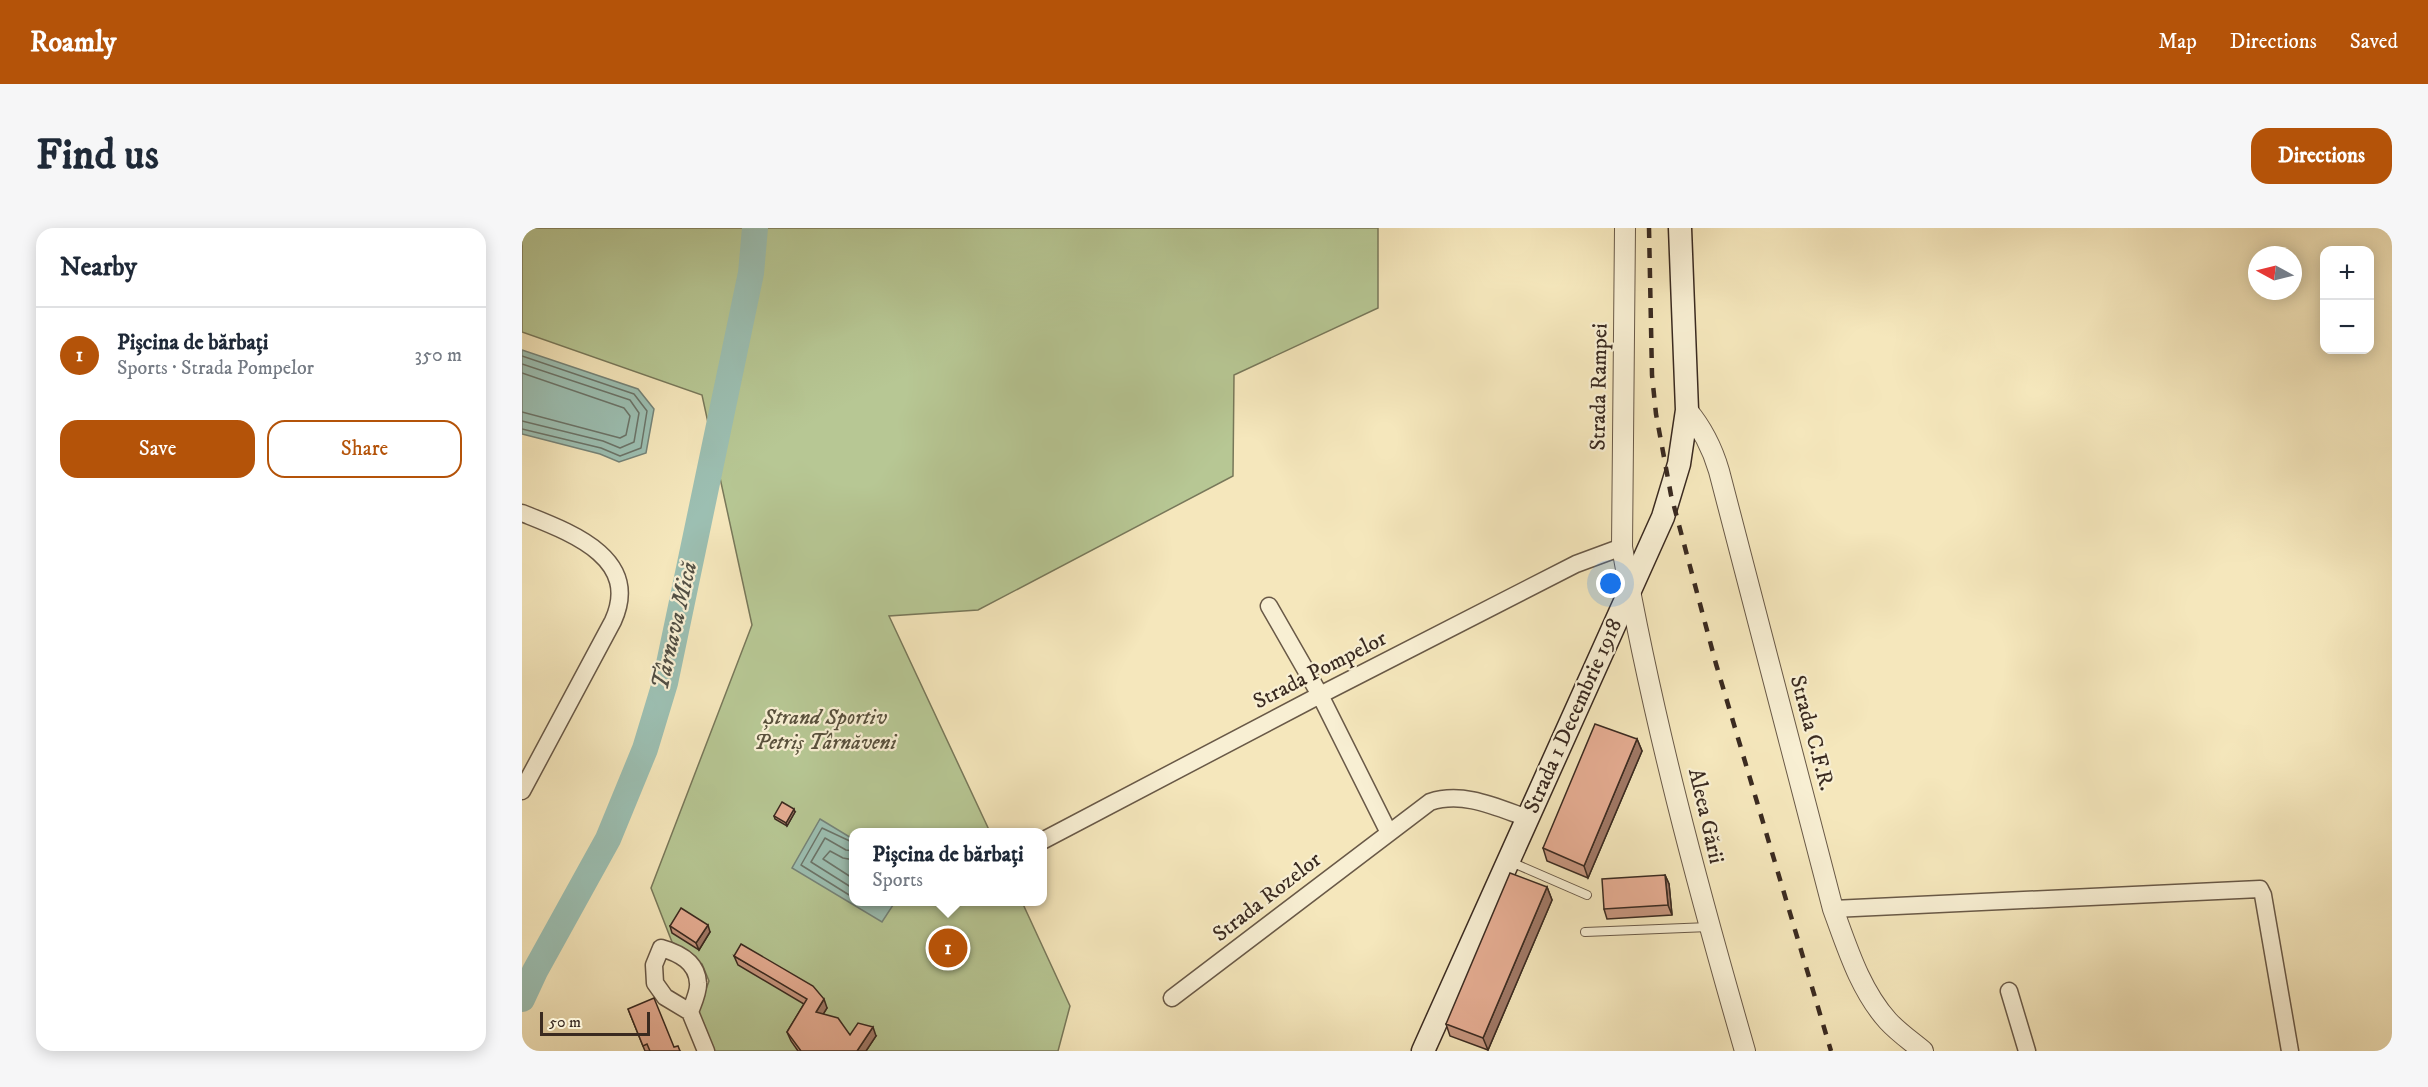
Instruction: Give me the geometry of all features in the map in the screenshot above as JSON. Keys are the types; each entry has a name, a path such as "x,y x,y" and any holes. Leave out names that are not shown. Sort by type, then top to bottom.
{"main road":[{"name":"Strada 1 Decembrie 1918","path":"1423,1051 1671,495 1681,456 1687,410 1680,228"}],"street":[{"name":"Strada Rampei","path":"1625,228 1623,547 1630,590"},
{"name":"Strada C.F.R.","path":"1687,410 1702,428 1712,448 1719,471 1833,909 1860,978 1872,1000 1888,1021 1923,1051"},
{"path":"522,513 580,540 600,553 618,577 621,592 619,607 613,621 522,791"},
{"name":"Strada Pompelor","path":"1047,838 1576,564 1623,547"},
{"name":"Aleea Gării","path":"1630,590 1682,823 1745,1051"},
{"path":"1269,606 1320,695 1389,831"},
{"name":"Strada Rozelor","path":"1172,998 1419,808 1442,798 1470,799 1527,818"},
{"path":"1833,909 2260,889 2263,895 2290,1051"},
{"path":"2009,991 2027,1051"},
{"path":"690,1012 705,1051"}],"lane":[{"path":"1508,861 1587,895"},
{"path":"1585,932 1709,927"}],"green space":[{"name":"Ștrand Sportiv Petriș Târnăveni","path":"522,228 1378,228 1378,308 1234,375 1233,476 978,610 889,616 988,828 849,828 849,906 1024,906 1070,1006 1058,1051 706,1051 694,1022 709,981 702,964 672,942 651,888 752,625 702,395 522,332"}],"water":[{"path":"522,350 638,389 654,409 646,453 619,462 600,454 522,434"},
{"path":"820,819 849,837 849,902 792,868"},
{"path":"855,906 892,906 882,922"},
{"path":"948,935 958,939 962,949 958,959 948,963 938,959 934,949 938,939"}],"building":[{"path":"1595,724 1637,739 1584,866 1543,848"},
{"path":"782,802 794,809 786,823 774,816"},
{"path":"1510,873 1547,887 1483,1038 1446,1024"},
{"path":"1665,875 1668,905 1604,909 1602,879"},
{"path":"681,908 708,925 696,943 670,926"},
{"path":"741,944 813,986 824,999 816,1012 838,1018 850,1035 858,1023 873,1027 857,1051 801,1051 787,1032 807,999 734,956"},
{"path":"654,998 674,1047 678,1046 680,1051 650,1051 647,1044 643,1046 628,1009"}],"waterway":[{"name":"Târnava Mică","path":"522,999 535,971 608,839 645,749 665,683 751,273 755,228"}],"railway":[{"path":"1649,228 1652,375 1656,414 1671,495 1716,664 1831,1051"}],"place":[{"name":"Pișcina de bărbați","path":"948,948"}]}
